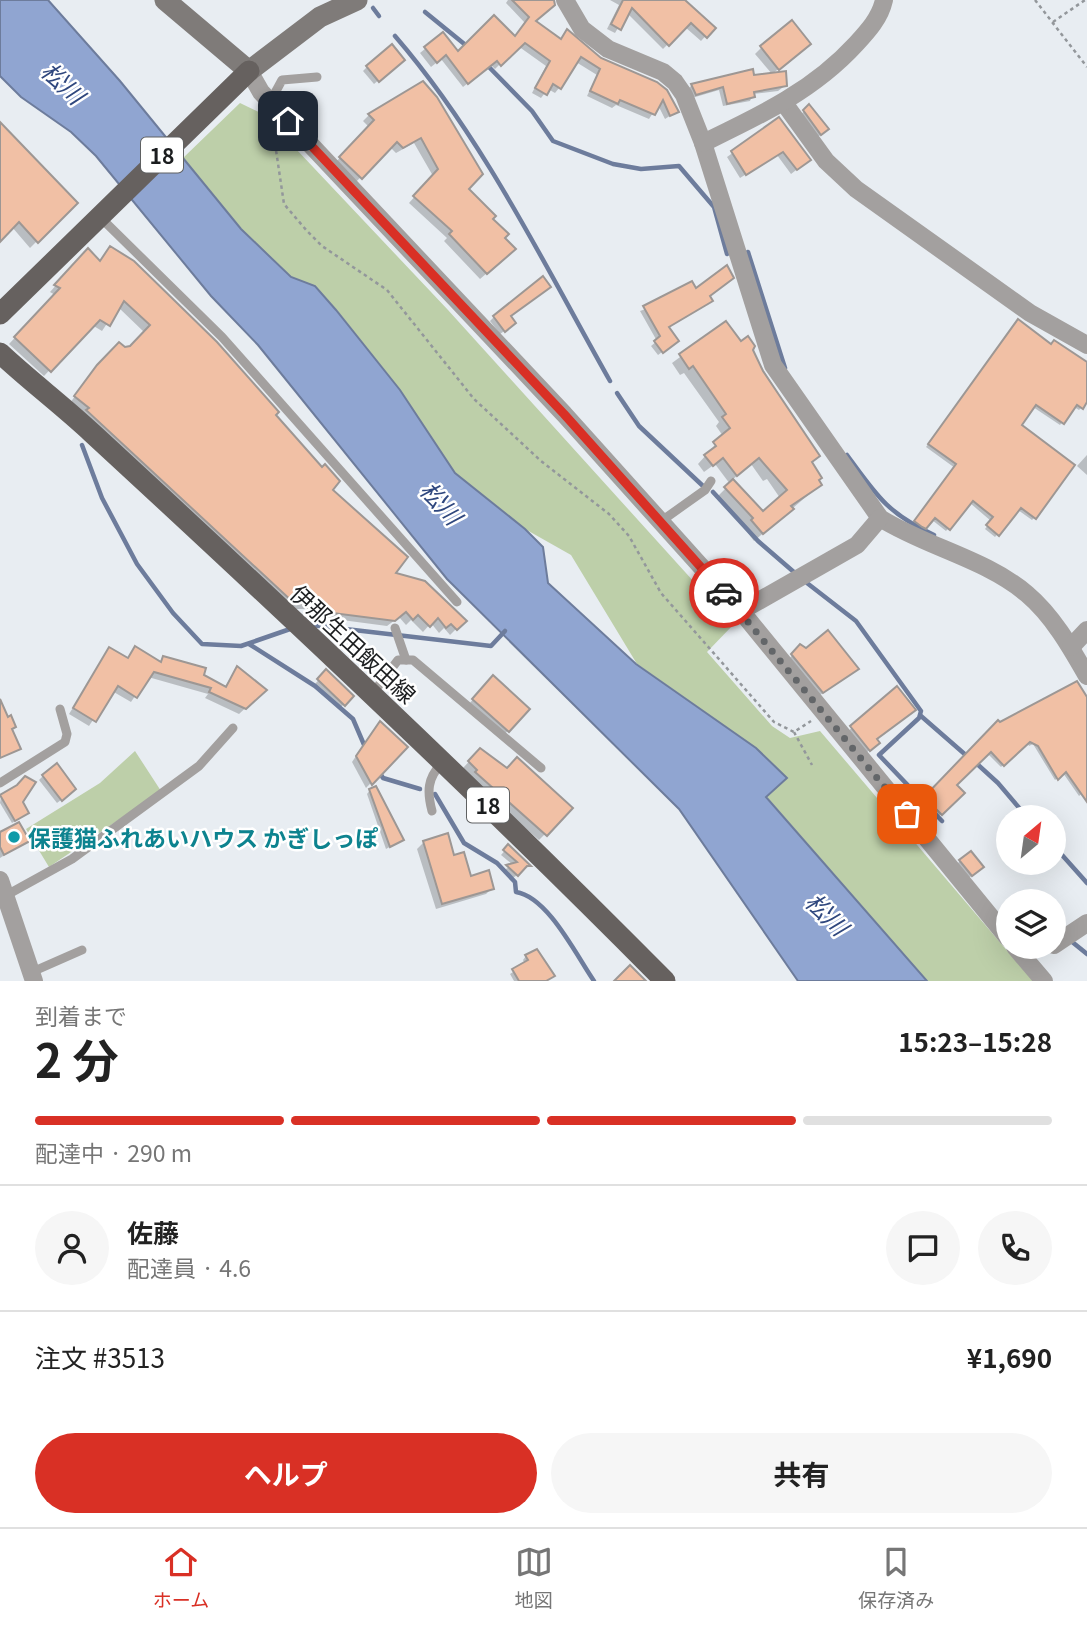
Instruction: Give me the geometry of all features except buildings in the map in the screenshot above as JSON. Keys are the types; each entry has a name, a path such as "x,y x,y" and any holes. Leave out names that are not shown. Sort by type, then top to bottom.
{"main road":[{"name":"18","path":"0,314 249,71"},
{"name":"伊那生田飯田線","path":"0,353 89,430 443,762 544,858 665,981"}],"street":[{"path":"165,0 249,71 270,102 564,414 741,611 996,923"},
{"path":"249,71 320,17 357,0"},
{"path":"565,0 582,29 608,49 663,72 675,82 703,143 773,365 880,518 906,534 1012,583 1044,612 1071,647 1087,676"},
{"path":"703,143 784,103 832,71 881,14 884,0"},
{"path":"784,103 826,162 856,189 1030,313 1087,345"},
{"path":"741,611 857,545 880,518"},
{"path":"1071,647 1087,630"},
{"path":"2,891 33,977"},
{"path":"1066,937 1087,923"},
{"path":"1031,959 1028,961 1044,981"}],"lane":[{"path":"270,102 282,80 317,77"},
{"path":"103,213 222,337 457,602"},
{"path":"660,522 705,491 711,481"},
{"path":"396,628 406,660"},
{"path":"372,695 398,660 413,660 541,768"},
{"path":"0,783 63,745 67,734 60,709"},
{"path":"2,891 72,859 199,766 233,728"},
{"path":"432,811 428,797 430,779 443,762"},
{"path":"33,977 82,950"}],"path":[{"path":"1035,0 1087,67"},
{"path":"1053,22 1086,0"},
{"path":"270,102 280,189 284,204 291,213 322,246 387,290 474,399 541,461 609,514 629,536 661,593 774,722 794,732 811,765"},
{"path":"794,732 823,711"}],"green space":[{"path":"240,103 263,114 448,310 733,625 707,652 772,726 790,738 820,731 996,938 996,959 1014,959 1033,981 927,981 766,796 787,778 756,748 637,664 571,555 525,529 455,473 400,390 336,309 315,286 291,277 241,229 183,158"},
{"path":"135,751 161,791 49,867 26,829 100,783"}],"water":[{"name":"松川","path":"0,0 48,0 120,81 241,229 291,277 315,286 336,310 400,390 455,473 525,529 543,547 548,583 636,664 756,748 787,778 766,797 927,981 798,981 679,809 447,579 258,345 211,296 96,156 71,132 21,97 0,76"}],"waterway":[{"path":"373,8 379,16"},
{"path":"425,12 468,47"},
{"path":"395,36 427,75 484,159 610,381"},
{"path":"487,65 532,111 553,141 613,164 641,169 679,166 714,207 727,254"},
{"path":"748,252 785,368"},
{"path":"617,393 639,426 703,486"},
{"path":"82,445 102,498 137,564 173,613 202,644 241,646 293,628"},
{"path":"847,455 884,502 905,519 934,535"},
{"path":"713,492 758,541 795,573"},
{"path":"807,583 856,621 921,711 919,718 879,755 942,821"},
{"path":"311,625 491,646 505,631"},
{"path":"249,644 315,686 353,719 365,747"},
{"path":"921,716 968,757"},
{"path":"975,762 1017,805"},
{"path":"378,770 383,778 420,789"},
{"path":"435,794 464,843 497,863 515,882 516,892 539,904 560,929 594,981"},
{"path":"1066,859 1087,883"},
{"path":"1071,941 1087,954"}],"way so far":[{"path":"724,593 907,814"}],"place":[{"name":"保護猫ふれあいハウス かぎしっぽ","path":"14,837"}],"route":[{"path":"288,121 564,414 724,593"}]}
